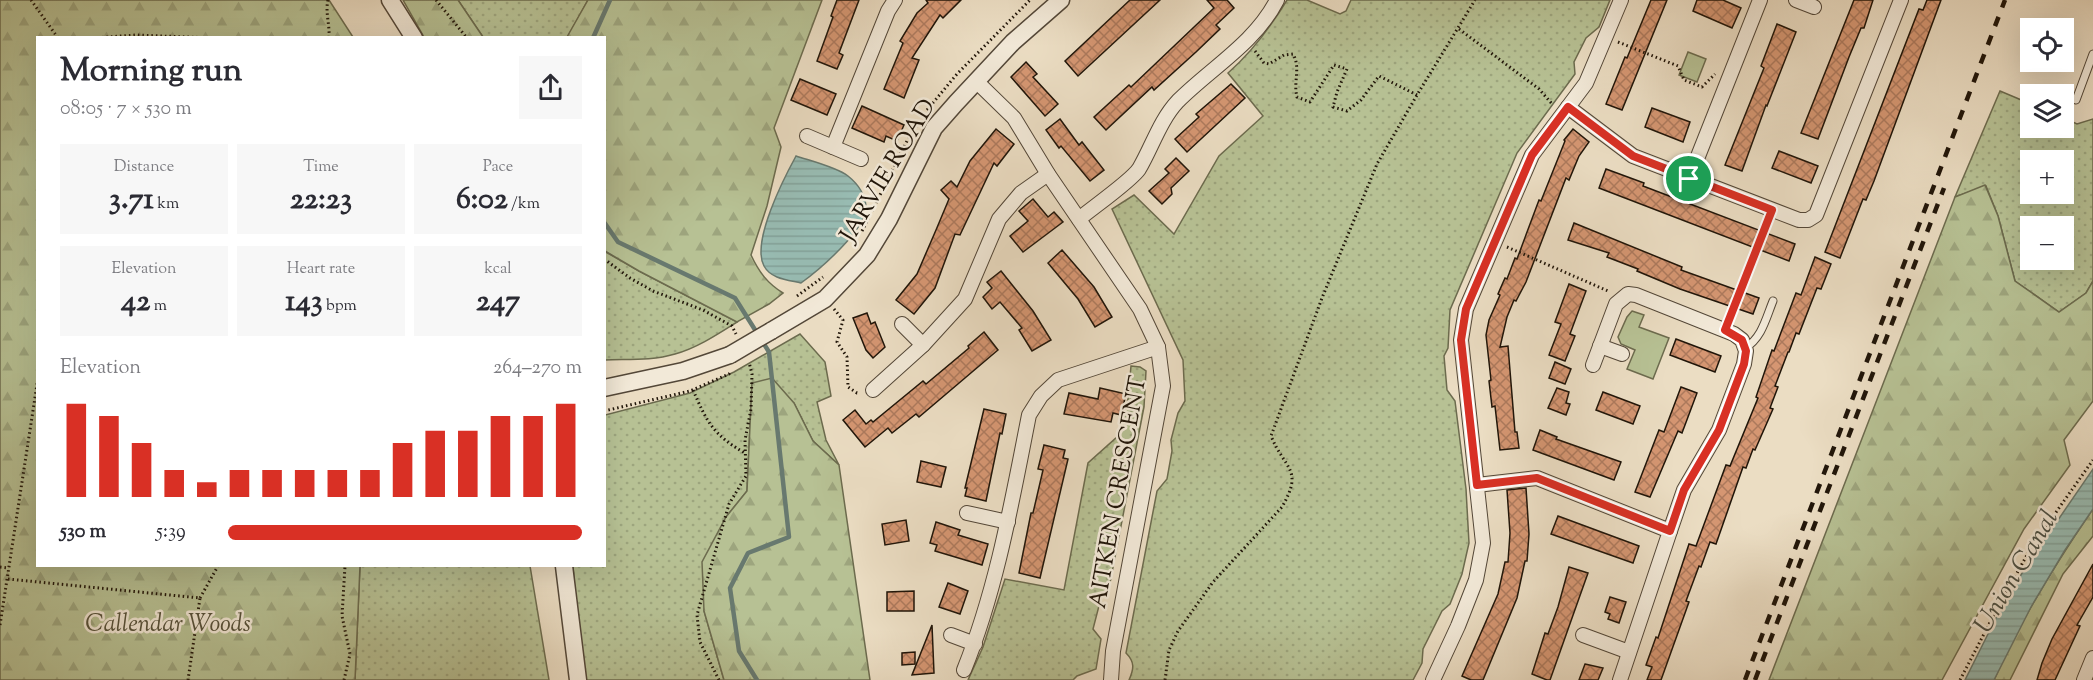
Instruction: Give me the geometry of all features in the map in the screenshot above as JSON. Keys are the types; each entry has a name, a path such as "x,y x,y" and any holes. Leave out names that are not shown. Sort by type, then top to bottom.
{"street":[{"path":"390,0 413,36"},
{"path":"833,147 888,11 895,0"},
{"name":"JARVIE ROAD","path":"606,388 737,358 771,331 825,299 867,255 889,219 934,128 1013,42 1061,0"},
{"path":"1079,219 1137,171 1162,123 1176,103 1245,42 1262,23 1277,0"},
{"path":"1433,680 1476,580 1483,543 1461,340 1466,309 1532,155 1586,83 1622,0"},
{"path":"1689,179 1760,0"},
{"path":"1796,0 1814,7"},
{"path":"1565,111 1633,156 1799,220 1808,220 1816,215 1901,0"},
{"name":"AITKEN CRESCENT","path":"976,81 1014,118 1048,174 1140,309 1158,347 1163,386 1113,651 1111,680"},
{"path":"807,136 861,159"},
{"path":"873,390 923,345 965,299 999,219 1022,193 1048,174"},
{"path":"1593,365 1616,304 1628,294 1636,295 1725,330 1742,340 1746,351 1744,364 1719,430 1684,490 1620,680"},
{"path":"902,324 923,345"},
{"path":"1600,346 1623,354"},
{"path":"963,673 975,644 995,580 1029,415 1041,396 1058,380 1158,347"},
{"path":"1477,485 1537,478 1670,531"},
{"path":"967,513 1008,522"},
{"path":"564,567 578,680"},
{"path":"951,635 975,644"},
{"path":"1583,635 1629,652"},
{"path":"2084,680 2093,658"}],"lane":[{"path":"2076,100 2093,54"},
{"path":"1745,348 1759,336 1773,301"}],"path":[{"path":"31,0 57,36"},
{"path":"328,0 326,6 330,26 329,36"},
{"path":"436,0 464,36"},
{"path":"1165,680 1169,650 1178,631 1213,582 1282,507 1289,495 1293,486 1293,474 1275,446 1271,436 1273,429 1377,164 1475,0"},
{"path":"1459,29 1565,111"},
{"path":"122,36 162,36"},
{"path":"1606,36 1678,66 1684,80 1702,87 1715,74 1728,79"},
{"path":"1245,42 1254,48 1264,63 1269,64 1284,55 1293,54 1298,68 1295,88 1297,97 1310,102 1334,65 1347,69 1333,107 1347,111 1361,100 1378,76 1417,95"},
{"path":"1725,330 1772,210"},
{"path":"1495,242 1612,293 1620,299"},
{"path":"606,260 653,291 704,310 732,326 736,335"},
{"path":"825,299 843,320 837,342 847,357 848,387 857,393 873,390"},
{"path":"606,411 693,390 729,374 737,358 752,374 751,409 745,440 746,476 729,504 697,615 700,642 719,680"},
{"path":"693,390 715,433 745,453"},
{"path":"0,625 36,391"},
{"path":"1960,680 2032,546 2093,460"},
{"path":"0,567 9,568"},
{"path":"188,680 200,597 217,567"},
{"path":"344,680 350,654 342,616 345,567"},
{"path":"8,579 200,597"}],"green space":[{"name":"Callendar Woods","path":"0,0 329,0 352,36 36,36 36,567 360,567 355,680 0,680"},
{"path":"403,0 458,0 482,36 423,36"},
{"path":"458,0 588,0 568,36 482,36"},
{"path":"588,0 822,0 774,128 781,147 767,206 751,255 764,277 783,293 769,304 737,322 606,252 606,36 568,36"},
{"path":"1287,0 1307,0 1340,14 1346,11 1351,0 1610,0 1599,27 1586,38 1574,62 1575,74 1517,153 1450,310 1448,348 1444,356 1447,390 1455,401 1466,489 1469,543 1462,574 1450,604 1442,611 1423,649 1422,663 1413,680 1129,680 1133,666 1126,653 1157,491 1167,479 1172,451 1171,440 1178,413 1185,401 1183,360 1112,209 1134,195 1174,234 1219,156 1263,116 1228,73 1260,39"},
{"path":"1688,52 1706,59 1697,82 1679,75"},
{"path":"2000,91 2020,99 2020,138 2074,138 2074,123 2077,124 2093,119 2093,281 2086,293 2059,312 2015,281 1998,216 1986,186 1955,197"},
{"path":"1985,185 1998,216 2015,281 2059,312 2086,293 2093,281 2093,401 2064,440 2070,465 2024,529 1942,680 1769,680 1955,197"},
{"path":"606,252 737,322 715,336 683,351 649,359 606,360"},
{"path":"1632,311 1644,315 1639,327 1669,338 1653,379 1627,369 1635,350 1621,344 1618,337"},
{"path":"800,334 825,362 831,396 817,402 826,440 839,465 813,441 794,403 752,383 747,491 726,517 704,611 724,680 584,680 573,567 606,567 606,415 690,393 734,372"},
{"path":"1131,366 1140,367 1146,371 1144,407 1109,588 1101,598 1093,629 1101,639 1096,669 1077,676 1073,680 968,680 983,647 1005,579 1064,590 1088,463 1118,436 1128,399"},
{"path":"772,378 794,403 813,441 839,465 870,680 724,680 704,611 702,562 726,517 747,491 752,383"},
{"path":"2093,509 2093,536 2063,574 2010,680 1994,680 2039,592"},
{"path":"360,567 530,567 549,680 355,680"}],"water":[{"path":"796,156 830,167 848,176 860,189 866,207 864,216 850,238 819,269 801,283 771,274 764,266 761,255 765,226"},
{"path":"2093,469 2093,509 2031,607 1994,680 1965,680 1997,616 2025,568"}],"building":[{"path":"837,0 859,0 839,53 843,55 837,69 817,61"},
{"path":"926,0 961,0 943,18 940,15 912,58 919,60 904,98 884,89 903,43 900,41 917,13 928,3"},
{"path":"1130,0 1160,0 1078,76 1065,61"},
{"path":"1207,0 1227,0 1234,8 1216,25 1220,29 1196,52 1154,90 1152,87 1106,130 1094,117 1129,85 1131,87 1214,8"},
{"path":"1651,0 1667,0 1622,110 1606,104"},
{"path":"1697,0 1723,0 1741,8 1732,28 1693,11"},
{"path":"1854,0 1873,0 1864,28 1861,28 1818,139 1801,133"},
{"path":"1927,0 1941,0 1874,181 1866,200 1863,199 1840,258 1825,252 1919,9 1923,10"},
{"path":"1777,24 1796,32 1742,171 1725,165 1764,68 1761,66"},
{"path":"1026,62 1037,74 1033,77 1058,104 1045,116 1011,77"},
{"path":"800,79 836,94 827,115 791,100"},
{"path":"1231,84 1245,98 1187,152 1175,139 1199,117 1196,114"},
{"path":"862,106 904,125 897,141 886,136 884,142 852,128"},
{"path":"1652,108 1690,122 1683,142 1645,127"},
{"path":"1060,119 1079,145 1082,142 1104,170 1090,181 1061,146 1059,148 1046,130"},
{"path":"996,129 1014,144 997,166 994,163 960,235 955,234 935,288 914,314 896,300 917,274 949,199 941,190 951,181 957,187 970,161"},
{"path":"1573,129 1589,142 1579,156 1569,180 1566,178 1526,282 1516,301 1514,300 1507,317 1500,347 1508,346 1515,432 1517,432 1519,448 1500,450 1495,406 1492,407 1489,381 1491,380 1486,335 1489,320 1505,278 1507,279 1515,258 1517,259 1564,140"},
{"path":"1779,151 1818,166 1811,183 1772,168"},
{"path":"1176,158 1189,171 1171,188 1172,194 1162,204 1149,191 1169,173 1165,169"},
{"path":"1606,169 1644,183 1643,186 1795,244 1789,261 1599,188"},
{"path":"1033,199 1048,217 1054,212 1063,222 1023,252 1010,236 1028,221 1019,211"},
{"path":"1574,223 1682,267 1681,270 1759,298 1753,314 1680,289 1607,257 1609,253 1568,240"},
{"path":"1062,250 1094,287 1112,317 1095,327 1078,299 1048,263"},
{"path":"1815,257 1831,264 1821,289 1817,288 1799,334 1796,333 1788,352 1775,386 1778,387 1770,408 1773,409 1746,468 1743,467 1716,544 1710,542 1701,567 1699,566 1686,601 1689,602 1661,680 1647,680 1652,667 1646,665 1656,637 1658,638 1689,544 1696,546 1726,465 1730,466 1758,398 1756,397 1772,350 1774,351 1796,293 1801,295"},
{"path":"1001,271 1033,311 1051,340 1032,351 1019,330 1022,328 1000,302 992,309 983,297 992,288 987,282"},
{"path":"1569,284 1586,291 1570,334 1575,336 1565,361 1549,355 1561,324 1555,322"},
{"path":"867,313 871,324 875,322 885,347 873,358 866,350 853,318"},
{"path":"984,332 998,350 919,417 916,414 892,433 888,428 865,447 843,420 855,410 866,424 871,420 873,422 923,381 926,384 969,348 968,346"},
{"path":"1676,339 1721,356 1715,372 1670,355"},
{"path":"1555,362 1571,369 1565,384 1549,378"},
{"path":"1681,387 1697,393 1682,433 1678,431 1650,497 1635,492 1659,430 1664,432"},
{"path":"1100,388 1126,394 1121,415 1113,413 1111,422 1064,414 1069,393 1098,399"},
{"path":"1557,388 1569,392 1566,403 1570,404 1566,415 1548,408"},
{"path":"1603,392 1640,406 1633,424 1596,410"},
{"path":"984,409 1006,414 986,501 965,496"},
{"path":"1540,430 1557,437 1556,439 1621,462 1614,480 1533,450"},
{"path":"1044,445 1065,450 1063,458 1068,459 1040,578 1019,573 1031,513 1033,513 1043,470 1038,469"},
{"path":"921,461 946,467 941,487 917,482"},
{"path":"1526,488 1529,534 1527,561 1525,561 1517,598 1483,680 1471,680 1462,676 1498,594 1505,562 1508,562 1510,533 1507,490"},
{"path":"1558,516 1639,546 1633,563 1551,534"},
{"path":"906,520 909,541 885,545 882,524"},
{"path":"936,522 960,530 958,535 988,544 982,565 935,551 937,545 930,543"},
{"path":"2093,564 2093,597 2077,625 2080,626 2055,680 2037,680 2052,639"},
{"path":"1569,567 1588,573 1550,680 1547,680 1532,674 1545,633 1548,634 1558,607"},
{"path":"948,583 968,591 960,614 939,607"},
{"path":"914,591 914,611 887,611 887,592"},
{"path":"1610,597 1626,602 1619,623 1608,619 1610,614 1605,612"},
{"path":"932,625 934,673 912,675"},
{"path":"915,652 915,664 902,665 902,653"},
{"path":"1585,664 1603,668 1598,680 1579,680"}],"waterway":[{"path":"594,36 610,0"},
{"path":"606,225 618,242 735,298 769,352 789,537 748,553 730,588 739,651 757,680"}],"railway":[{"path":"1745,680 2005,0"},
{"path":"1755,680 1944,188"}],"route":[{"path":"1568,107 1633,156 1689,179 1772,210 1725,330 1742,340 1746,351 1744,364 1719,430 1684,490 1670,531 1537,478 1477,485 1461,340 1466,309 1532,155 1568,107"}],"water label":[{"name":"Union Canal","path":"2015,571"}]}
